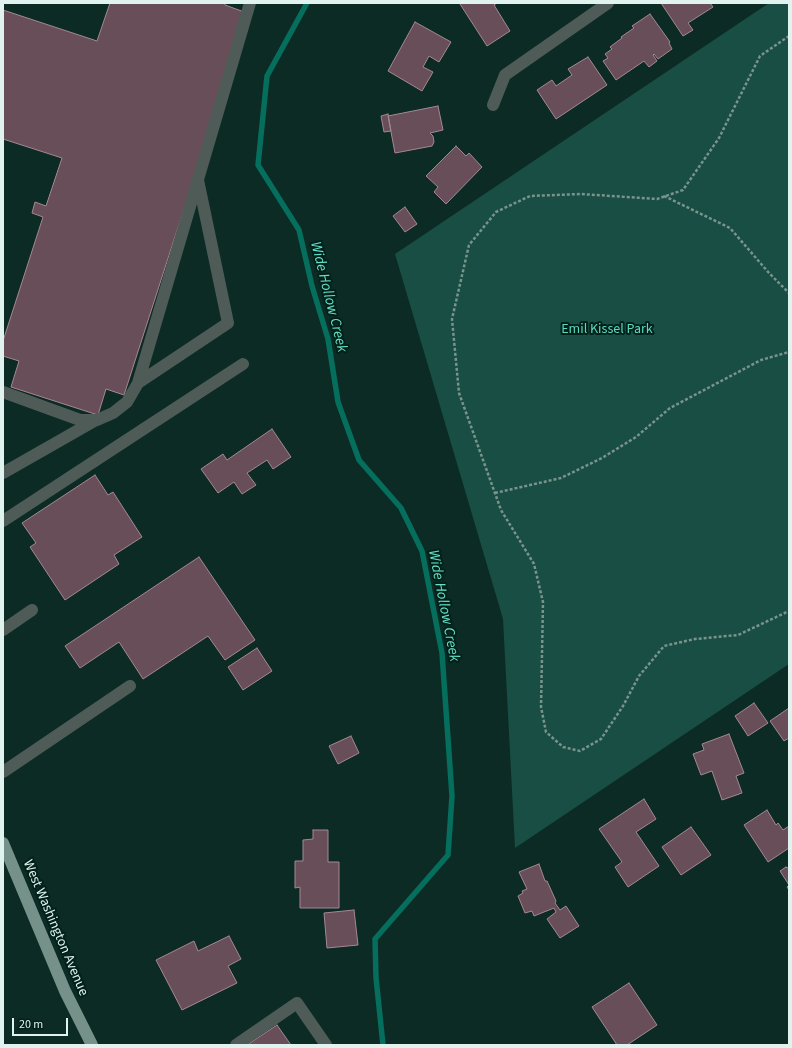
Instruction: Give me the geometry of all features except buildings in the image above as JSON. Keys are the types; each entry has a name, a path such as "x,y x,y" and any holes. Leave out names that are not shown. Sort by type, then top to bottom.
{"main road":[{"name":"West Washington Avenue","path":"3,843 65,991 92,1045"}],"street":[{"path":"3,473 97,420 113,413 127,402 138,383 250,3"},
{"path":"493,105 506,75 608,3"},
{"path":"138,383 228,323 198,179"},
{"path":"3,520 243,364"},
{"path":"4,394 80,420 97,420"},
{"path":"3,630 32,610"},
{"path":"3,772 130,686"},
{"path":"236,1045 297,1003 326,1045"}],"path":[{"path":"789,36 760,56 719,138 683,190 656,199 581,194 530,196 496,212 469,245 452,319 459,393 501,510 534,564 543,602 541,707 546,732 563,748 580,751 601,739 623,706 639,676 664,646 696,639 738,636 789,611"},
{"path":"664,196 730,228 768,273 789,293"},
{"path":"495,494 561,478 595,462 636,437 670,408 761,360 789,352"}],"green space":[{"name":"Emil Kissel Park","path":"769,3 789,3 789,664 515,848 503,619 395,254"}],"waterway":[{"name":"Wide Hollow Creek","path":"307,3 267,76 258,165 299,230 312,286 328,339 338,402 359,460 401,508 422,551 442,653 452,796 448,855 375,939 376,978 383,1045"}]}
